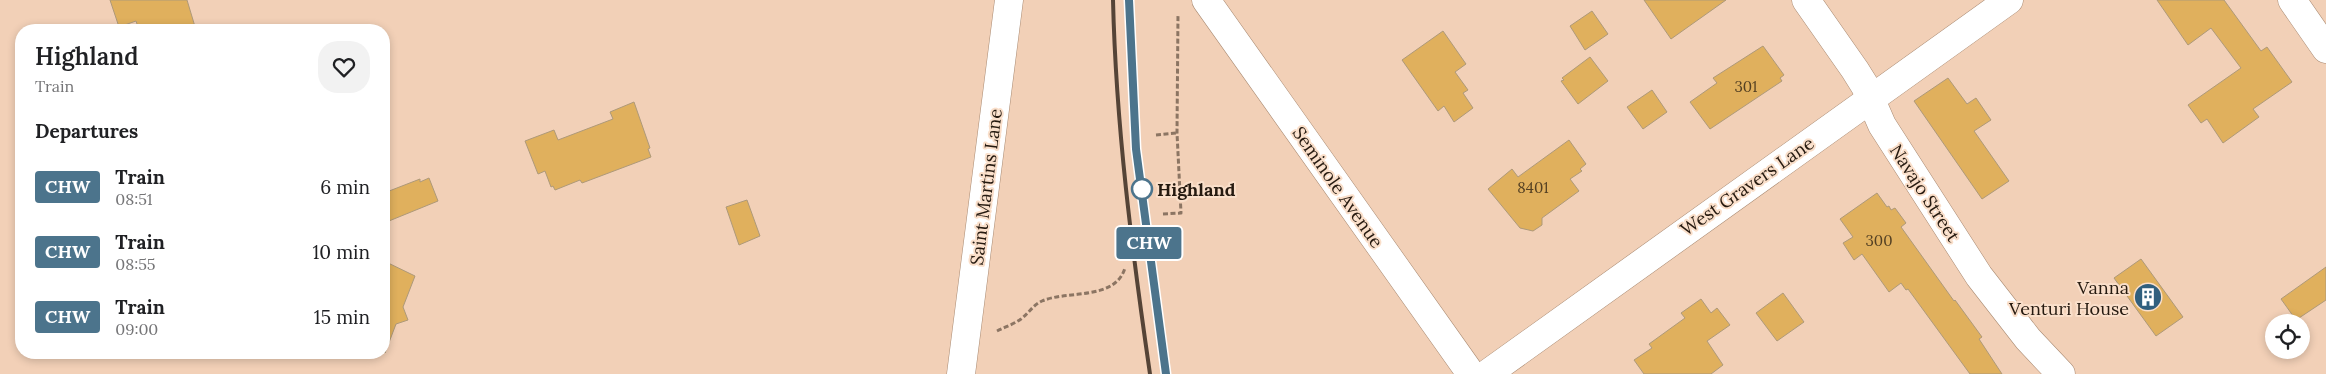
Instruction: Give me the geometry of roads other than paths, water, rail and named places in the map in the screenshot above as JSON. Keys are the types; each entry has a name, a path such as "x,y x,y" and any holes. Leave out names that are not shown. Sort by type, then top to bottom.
{"street":[{"name":"Saint Martins Lane","path":"961,374 1009,0"},
{"name":"Seminole Avenue","path":"1206,0 1470,374"},
{"name":"Navajo Street","path":"1806,0 1856,70 1882,125 1979,276 2028,339 2061,374"},
{"name":"West Gravers Lane","path":"1487,374 2009,0"},
{"path":"2292,0 2326,49"}],"railway":[{"path":"1113,0 1121,141 1150,374"},
{"path":"1129,0 1136,149 1166,374"}],"train":[{"name":"CHW","path":"1129,0 1136,149 1166,374"}],"place":[{"name":"Highland","path":"1142,189"},
{"name":"Vanna Venturi House","path":"2148,297"}]}
